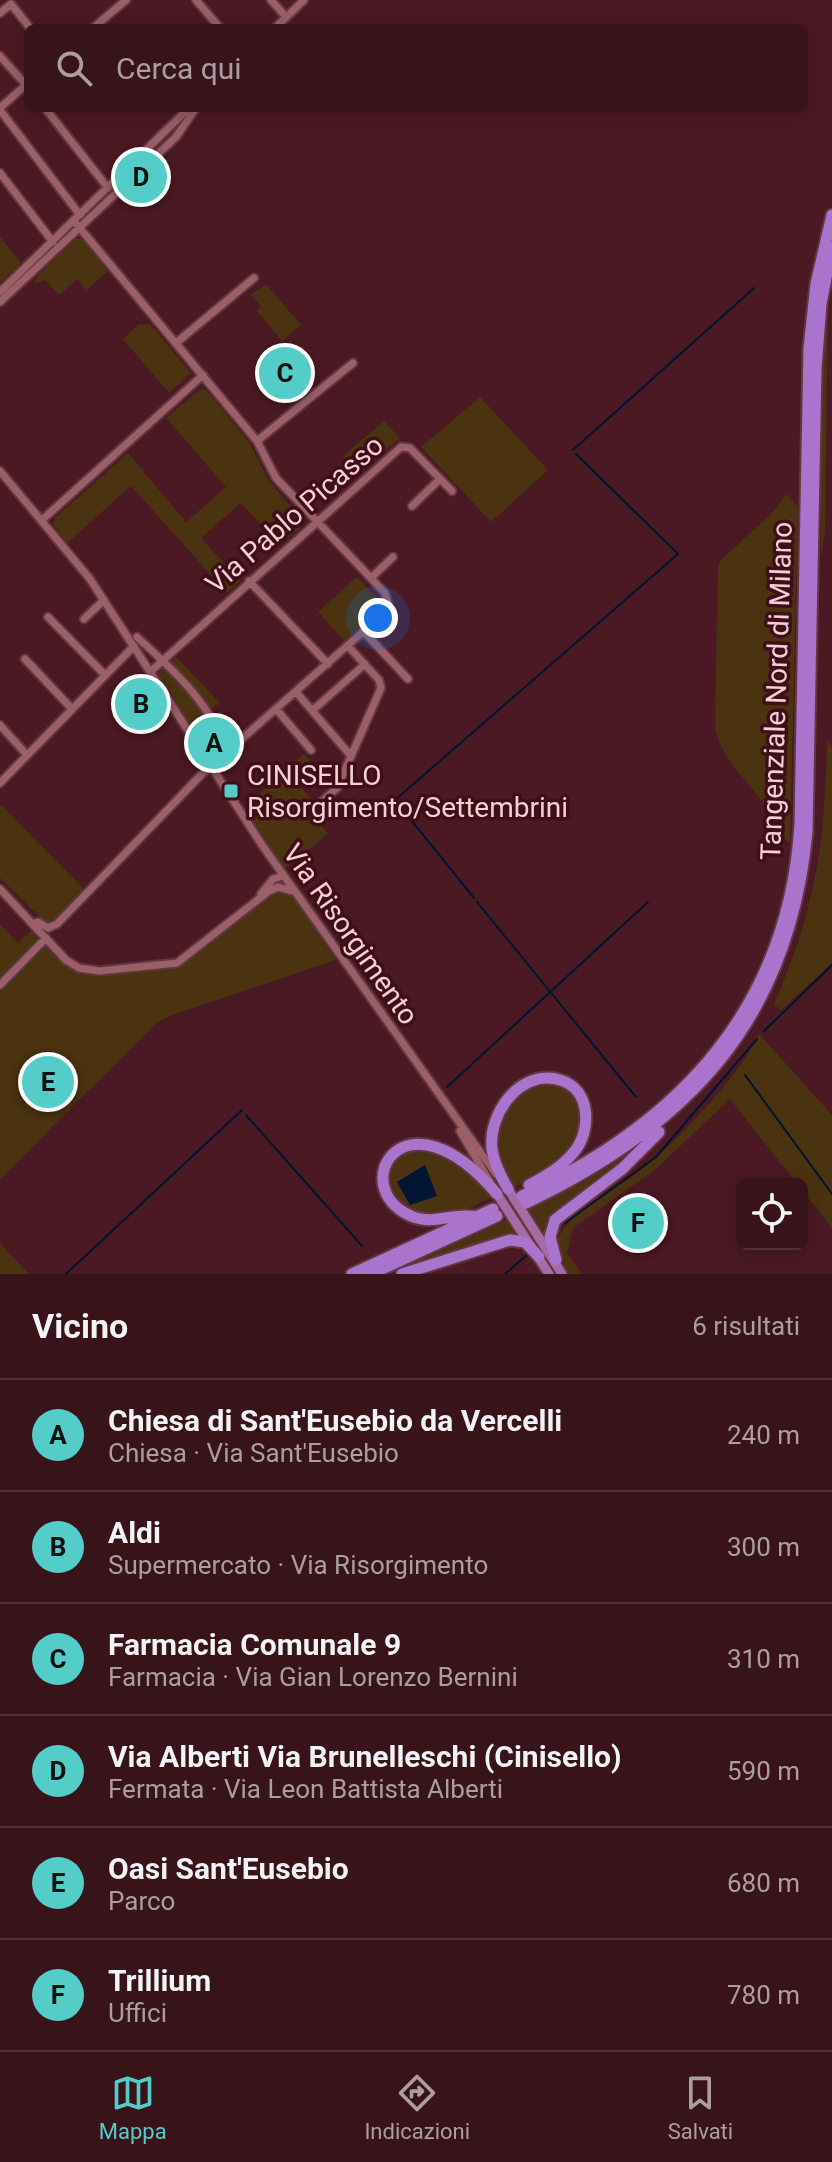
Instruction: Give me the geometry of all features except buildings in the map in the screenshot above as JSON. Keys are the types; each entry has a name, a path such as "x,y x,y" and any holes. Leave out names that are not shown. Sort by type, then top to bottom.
{"highway":[{"name":"Tangenziale Nord di Milano","path":"515,1194 603,1155 643,1126 680,1093 713,1056 741,1016 764,972 781,926 794,872 801,811 809,348 816,284 832,215"},
{"name":"Tangenziale Nord di Milano","path":"515,1194 586,1174 628,1147 667,1116 710,1071 746,1021 770,977 792,918 805,857 816,368 821,304 832,247"},
{"path":"556,1260 550,1237 555,1220 622,1169 704,1085 710,1071"},
{"path":"544,1078 560,1080 574,1087 583,1099 585,1125 581,1140 559,1167 515,1194 492,1150 498,1113 521,1087 544,1078"},
{"path":"477,1217 464,1214 428,1220 402,1211 391,1202 384,1188 383,1174 388,1160 409,1144 437,1145 461,1157 515,1194"},
{"path":"352,1274 477,1217 495,1213 371,1274"},
{"path":"402,1274 510,1240 525,1242 539,1257"}],"main road":[{"name":"Via Risorgimento","path":"515,1194 532,1236"},
{"path":"532,1236 556,1260 562,1274"},
{"path":"532,1236 549,1274"}],"street":[{"path":"98,24 126,0"},
{"path":"196,0 217,24"},
{"path":"271,0 286,17"},
{"path":"279,24 304,0"},
{"path":"0,13 11,4 27,24"},
{"path":"0,56 24,82"},
{"path":"24,88 0,109 77,221 257,441 276,478 385,593 388,604 386,611 364,632 151,824 54,927 33,924"},
{"path":"48,112 108,188"},
{"path":"0,302 185,112"},
{"path":"0,292 181,132 194,112"},
{"path":"150,148 165,138 167,141 159,152"},
{"path":"0,173 53,242"},
{"path":"176,343 254,278"},
{"path":"257,441 353,363"},
{"path":"42,520 203,375"},
{"name":"Via Pablo Picasso","path":"150,672 401,447 410,448 452,491"},
{"name":"Via Risorgimento","path":"0,471 104,600 293,891 447,1108 515,1194"},
{"path":"412,506 440,479"},
{"path":"371,578 393,557"},
{"path":"249,581 328,664"},
{"path":"84,619 104,600"},
{"path":"48,617 105,675"},
{"path":"364,632 408,679"},
{"path":"137,637 165,658 204,703 230,753"},
{"path":"0,783 134,646"},
{"path":"319,804 335,791 381,684 348,646"},
{"path":"25,659 72,709"},
{"path":"313,710 365,664"},
{"path":"297,693 351,756"},
{"path":"277,710 311,750"},
{"path":"0,725 27,755"},
{"path":"266,851 273,879"},
{"path":"0,889 73,965 87,971 172,964 187,957 258,899 278,887 284,877"},
{"path":"258,899 273,879 284,877"},
{"path":"278,887 293,891"},
{"path":"0,985 46,938"}],"shaded area":[{"path":"0,237 21,263 0,283"},
{"path":"76,238 83,239 108,271 86,290 77,279 59,295 45,280 34,284 39,274"},
{"path":"266,284 301,325 282,341 257,311 261,307 251,295"},
{"path":"828,307 825,531 821,557 821,395"},
{"path":"139,324 151,325 191,373 169,393 123,339"},
{"path":"201,389 206,390 249,442 269,481 302,520 300,528 279,545 241,503 201,538 240,581 227,593 131,486 67,543 53,524 56,517 128,453 186,522 226,487 166,418"},
{"path":"480,397 548,470 491,522 421,447"},
{"path":"384,421 400,438 358,474 343,456"},
{"path":"786,494 798,507 790,843 779,836 765,807 726,754 715,725 720,561 775,510"},
{"path":"357,577 382,603 381,609 345,642 318,612"},
{"path":"176,657 220,703 208,712 227,751 216,761 211,759 157,675"},
{"path":"827,739 832,747 832,963 781,1010 774,1004 800,937 816,874 824,811"},
{"path":"304,754 313,764 295,780 312,800 306,806 328,834 283,870 244,808"},
{"path":"0,804 84,889 52,922 46,923 0,878"},
{"path":"282,891 293,896 336,960 172,1015 155,1024 0,1179 0,924 18,943 33,929 67,965 82,974 177,968 270,894"},
{"path":"759,1034 832,1115 832,1228 808,1198 808,1178 792,1178 730,1099 656,1169 573,1228 567,1253 582,1274 567,1274 557,1241 573,1218 635,1174 675,1140 724,1086"},
{"path":"558,1081 580,1100 580,1119 572,1147 556,1165 513,1188 498,1150 496,1133 499,1118 506,1105 518,1094"},
{"path":"638,1147 545,1236 528,1208 581,1183"},
{"path":"401,1150 447,1151 494,1196 461,1212 422,1217 391,1198 386,1168"},
{"path":"509,1218 522,1236 385,1274 494,1226"},
{"path":"0,1243 29,1274 0,1274"}],"water":[{"path":"425,1165 437,1196 410,1205 397,1182"}],"waterway":[{"path":"573,450 754,288"},
{"path":"474,898 395,800 678,554 576,454"},
{"path":"477,902 636,1097"},
{"path":"447,1087 648,902"},
{"path":"764,1031 832,965"},
{"path":"565,1223 656,1157 757,1039"},
{"path":"745,1075 832,1194"},
{"path":"66,1274 242,1110"},
{"path":"246,1115 362,1246"},
{"path":"505,1274 527,1255"}],"place":[{"name":"Via Alberti Via Brunelleschi (Cinisello)","path":"141,177"},
{"name":"Farmacia Comunale 9","path":"285,373"},
{"name":"Aldi","path":"141,704"},
{"name":"Chiesa di Sant'Eusebio da Vercelli","path":"214,743"},
{"name":"CINISELLO Risorgimento/Settembrini","path":"231,791"},
{"name":"Oasi Sant'Eusebio","path":"48,1082"},
{"name":"Trillium","path":"638,1223"}]}
